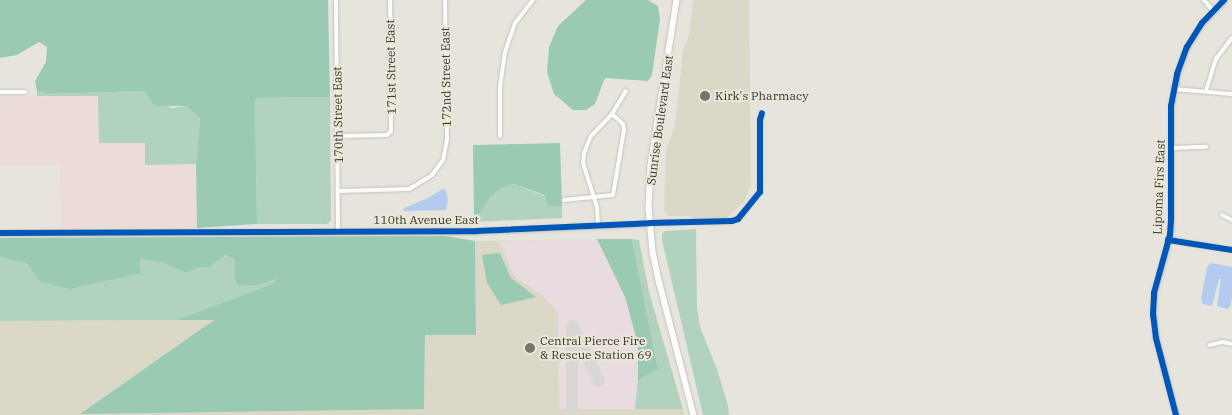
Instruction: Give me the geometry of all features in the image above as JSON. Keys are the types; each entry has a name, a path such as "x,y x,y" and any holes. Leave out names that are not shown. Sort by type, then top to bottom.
{"main road":[{"name":"Sunrise Boulevard East","path":"677,0 651,166 650,223 660,284 694,415"}],"street":[{"name":"170th Street East","path":"336,0 338,231"},
{"name":"171st Street East","path":"338,136 390,134 392,125 390,0"},
{"name":"172nd Street East","path":"339,190 409,188 432,175 445,154 447,140 445,0"},
{"path":"500,136 500,86 505,52 515,23 533,0"},
{"path":"1204,0 1212,10"},
{"name":"Lipoma Firs East","path":"1176,415 1156,338 1153,315 1154,292 1168,240 1171,219 1171,106 1173,89 1187,47 1212,10 1224,0"},
{"path":"1206,91 1216,60 1232,38"},
{"path":"1173,89 1232,94"},
{"path":"598,226 595,198 584,163 584,152 591,136 612,114 626,91"},
{"path":"0,92 25,92"},
{"name":"110th Avenue East","path":"0,233 496,231 732,221 738,219 760,192 760,120 762,113"},
{"path":"564,200 613,195 624,130 623,124 612,114"},
{"path":"1172,148 1206,147"},
{"path":"1222,215 1232,220"},
{"path":"1168,240 1232,250"},
{"path":"1210,345 1222,342 1232,344"}],"shaded area":[{"path":"693,0 749,0 751,184 744,202 725,219 694,219 690,216 668,216 664,212 666,150 675,126 683,50 689,35"},
{"path":"98,96 145,143 146,164 196,164 197,228 61,229 60,165 0,166 0,97"},
{"path":"597,239 639,370 635,409 683,409 684,415 0,415 0,321 215,320 81,413 424,408 425,335 476,334 475,241"},
{"path":"597,239 625,297 638,344 639,370 635,409 559,409 558,312 542,295 515,277 499,241"}],"green space":[{"path":"0,0 328,0 330,97 255,98 257,224 197,228 196,164 200,118 186,106 154,106 145,91 48,94 37,91 35,81 46,62 47,47 39,42 17,55 0,58"},
{"path":"586,0 648,0 658,6 660,19 652,75 648,81 605,78 595,104 586,110 573,110 554,94 547,72 549,47 558,26"},
{"path":"37,91 48,94 145,91 171,108 186,106 200,118 196,164 145,165 145,143 99,143 98,96 37,96"},
{"path":"330,97 331,220 327,224 257,224 255,98"},
{"path":"560,143 562,206 548,206 544,195 514,184 502,188 491,196 480,213 474,218 473,145"},
{"path":"514,184 544,196 548,206 562,206 562,218 474,222 474,218 480,213 491,196 502,188"},
{"path":"696,229 697,307 700,327 717,369 729,415 703,415 662,240 662,234 665,231"},
{"path":"446,236 475,241 476,335 425,335 424,409 80,414 214,320 176,320 272,284 277,279 254,286 238,285 235,280 235,260 226,255 210,267 198,268 185,273 164,263 140,259 141,273 69,289 39,281 27,264 0,257 0,238"},
{"path":"597,239 632,239 658,369 638,381 638,344 625,297"},
{"path":"632,239 639,240 649,292 683,409 635,409 638,381 658,369"},
{"path":"500,253 511,278 536,297 501,305 487,283 482,255"},
{"path":"226,255 235,260 235,280 254,286 278,278 272,284 176,320 0,321 0,257 27,264 39,281 141,273 140,259 164,263 185,273 198,268 210,267"}],"water":[{"path":"443,189 446,190 448,200 446,210 403,211 404,208 426,199"},
{"path":"1211,263 1232,267 1232,298 1230,307 1227,309 1217,306 1221,279 1219,279 1212,306 1203,304 1201,299 1207,267"}],"taxiway":[{"path":"572,415 572,326 599,381"}],"cycle path":[{"path":"1176,415 1156,338 1153,315 1154,293 1170,235 1171,106 1177,74 1187,47 1202,23 1224,0"},
{"path":"0,233 477,231 732,221 738,219 760,192 760,120 762,113"},
{"path":"1168,240 1232,250"}],"place":[{"name":"Kirk's Pharmacy","path":"705,96"},
{"name":"Central Pierce Fire & Rescue Station 69","path":"530,348"}]}
